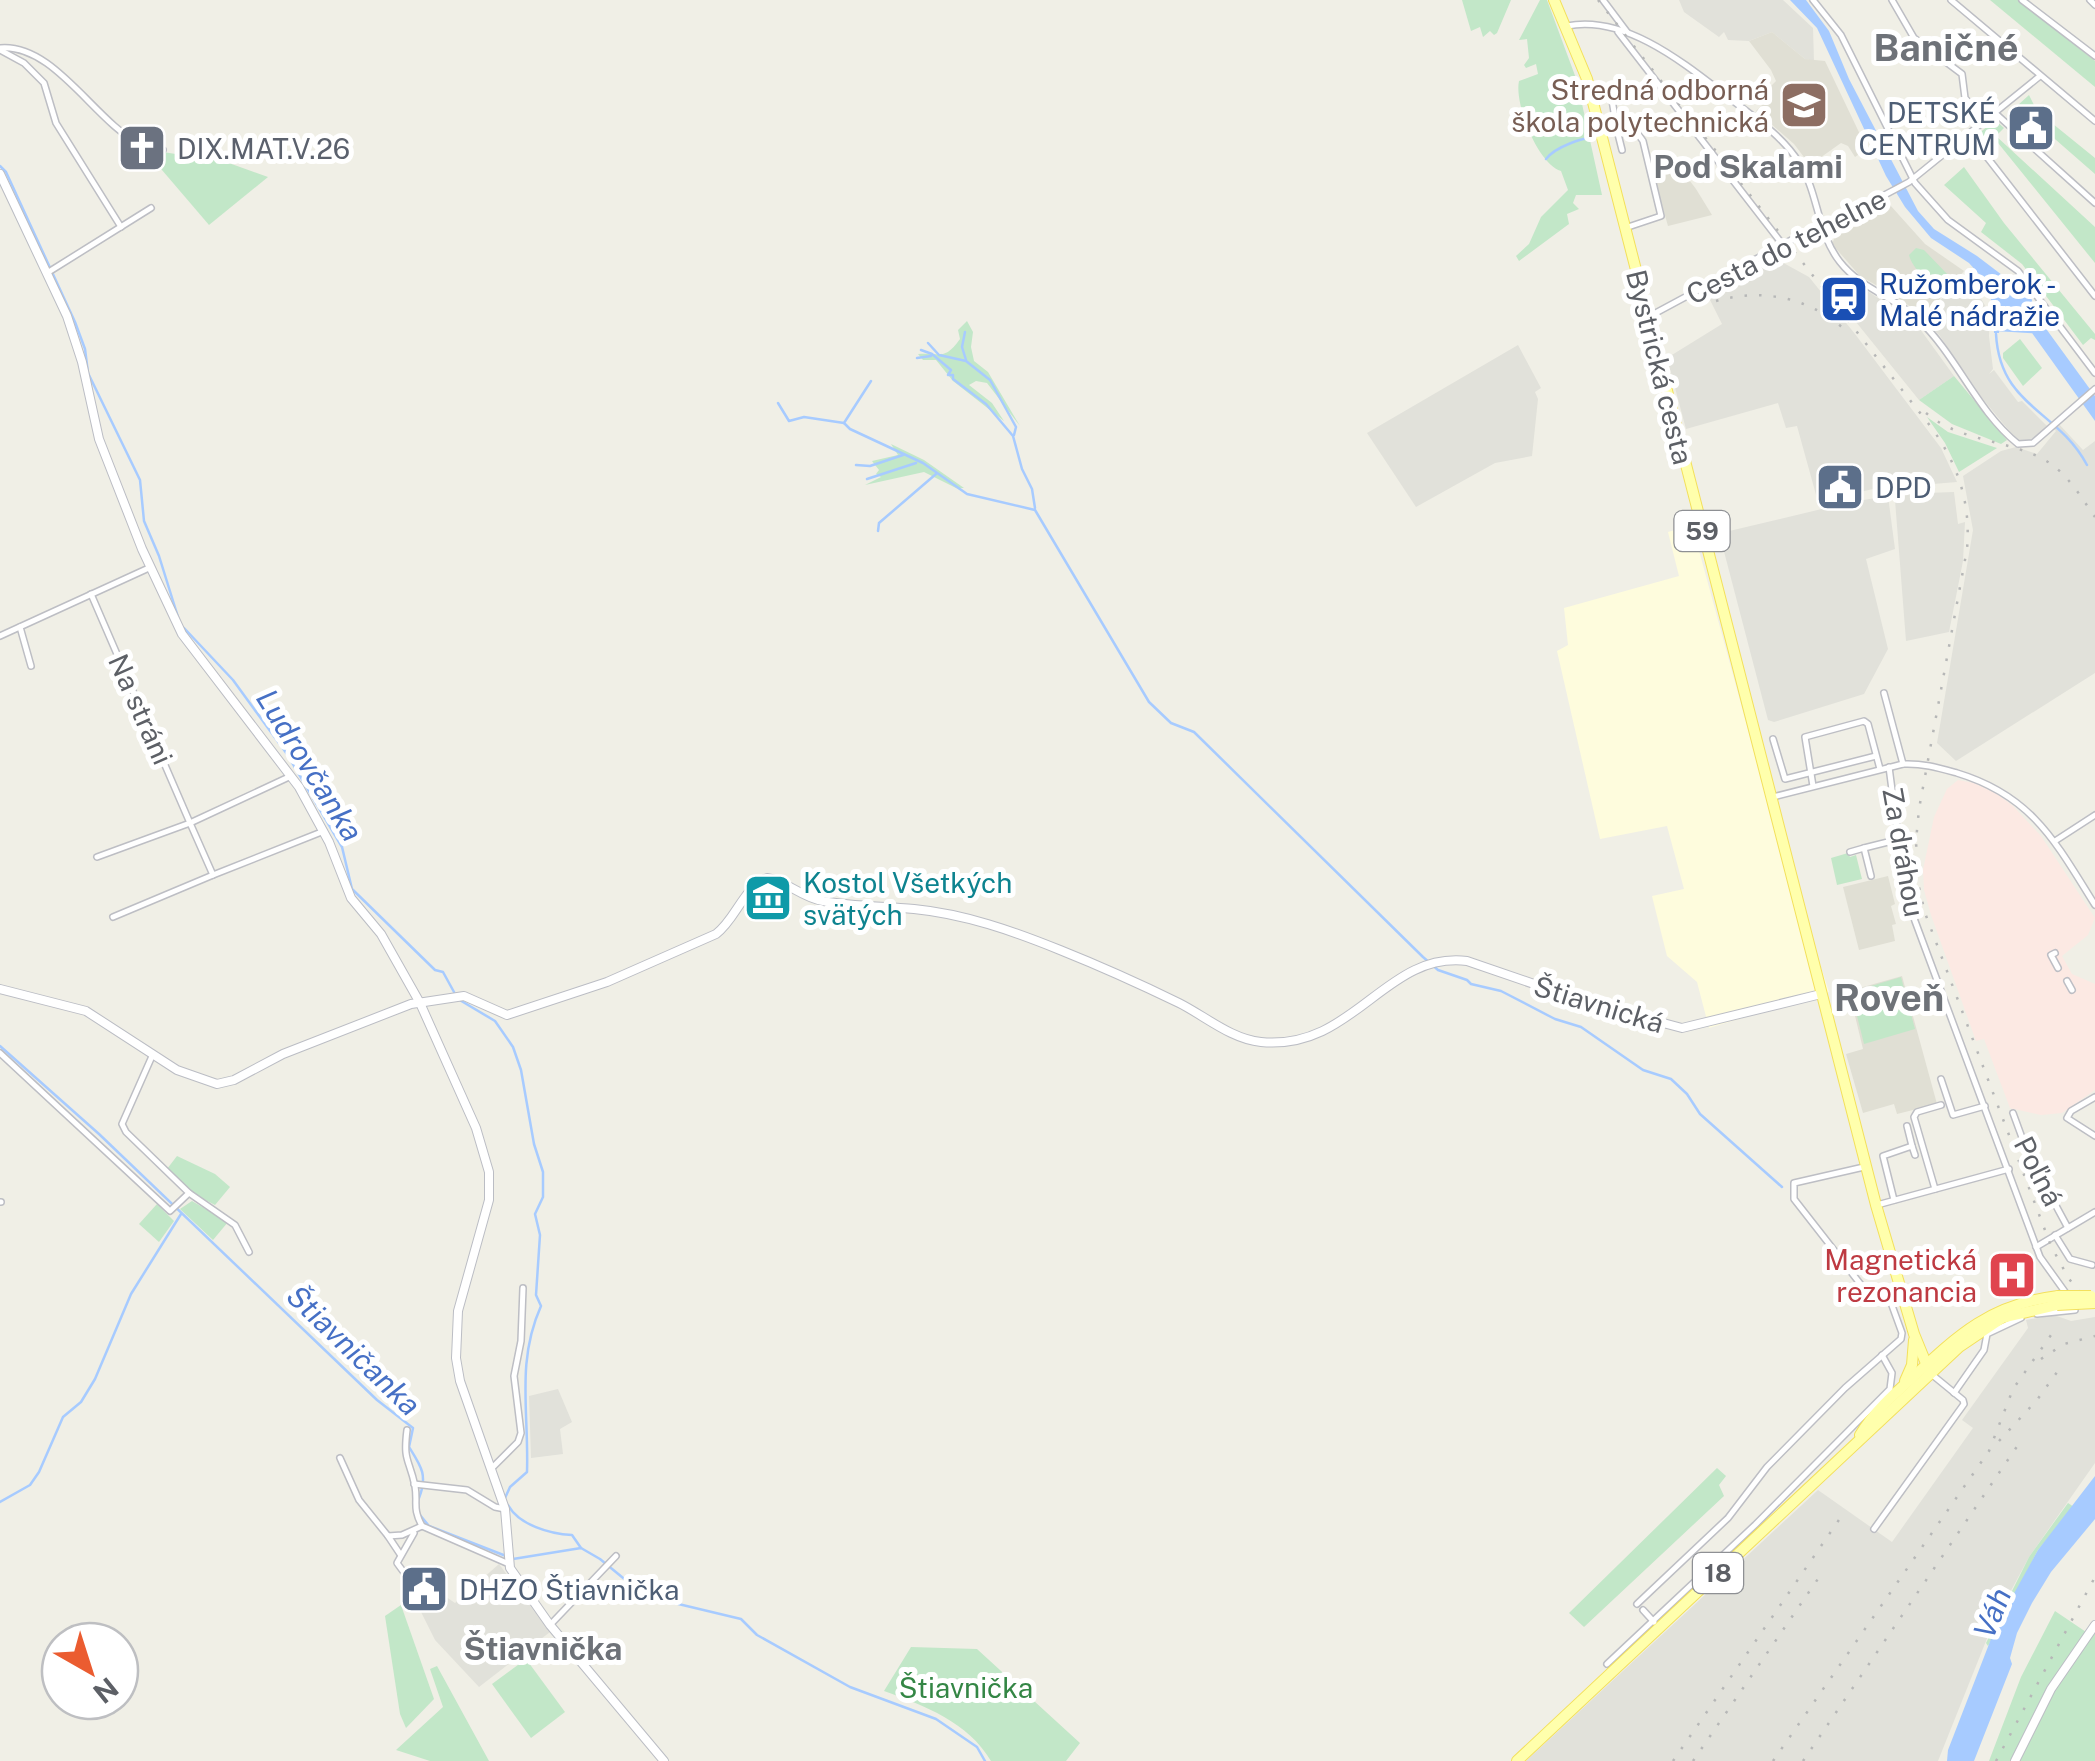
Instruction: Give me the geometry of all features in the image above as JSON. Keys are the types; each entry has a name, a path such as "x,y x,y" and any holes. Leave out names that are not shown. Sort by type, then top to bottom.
{"main road":[{"name":"Bystrická cesta","path":"1554,0 1586,79 1908,1335 1928,1369"},
{"name":"18","path":"1517,1761 1656,1625 1856,1440 1966,1329 1999,1310 2094,1298"},
{"name":"18","path":"1856,1440 1903,1386 1968,1339 2020,1311 2058,1301"},
{"path":"1908,1335 1931,1345 1946,1346"},
{"path":"1903,1386 1912,1363 1908,1335"}],"street":[{"path":"1603,0 1629,35"},
{"path":"1812,0 1840,35 1911,181 1948,220 2018,271 2095,373"},
{"path":"1892,0 1914,38 1962,74 1965,98 1985,120"},
{"path":"1951,0 2095,121"},
{"path":"2022,0 2095,56"},
{"path":"2090,0 2095,6"},
{"path":"1567,26 1592,23 1680,58 1775,134 1804,172 1830,249 1847,272 1918,318 2014,440 2030,445 2094,390"},
{"path":"1618,32 1782,245"},
{"path":"0,49 16,48 32,55 138,143 163,150"},
{"path":"0,49 24,64 44,84 63,137 121,226"},
{"path":"24,64 24,56 32,55"},
{"name":"Cesta do tehelne","path":"1648,317 1911,181 2040,76"},
{"path":"1612,100 1622,150"},
{"path":"1996,113 2095,203"},
{"path":"1616,130 1633,127 1638,132 1661,216 1625,228"},
{"path":"1968,134 2095,296"},
{"path":"0,174 48,273 78,347 99,439 150,567 192,650 291,776 324,831 351,898 381,934 420,1003 476,1128 489,1172 488,1200 454,1336 460,1381 505,1509 509,1560 515,1580 550,1626 664,1761"},
{"path":"48,273 150,208"},
{"path":"0,636 150,567"},
{"name":"Na stráni","path":"91,594 212,875"},
{"path":"20,627 31,666"},
{"name":"Za dráhou","path":"1884,693 1903,764"},
{"path":"1813,786 1804,738 1864,721 1880,769"},
{"path":"1773,739 1785,779 1876,756"},
{"path":"1772,797 1903,764 1936,768 1999,789 2041,822 2095,905"},
{"name":"Za dráhou","path":"1889,767 1907,897 2036,1247 2075,1310 2015,1320 1987,1334 1984,1350 1954,1393"},
{"path":"98,858 190,823 291,776"},
{"path":"2055,841 2095,815"},
{"path":"113,918 324,831"},
{"name":"Za dráhou","path":"1850,852 1900,839"},
{"name":"Za dráhou","path":"1864,848 1871,876"},
{"name":"Štiavnická","path":"420,1003 456,996 474,998 507,1015 567,997 716,934 729,923 754,886 767,878 824,902 915,909 1018,933 1259,1042 1302,1038 1342,1023 1383,989 1435,962 1467,961 1595,1006 1682,1028 1822,994"},
{"path":"2056,953 2051,955 2058,968"},
{"path":"2066,981 2072,990"},
{"path":"0,988 86,1011 194,1078 225,1083 283,1054 420,1003"},
{"path":"0,1053 170,1212 189,1193"},
{"path":"152,1054 122,1120 123,1128 189,1193 235,1225 249,1252"},
{"path":"1941,1078 1952,1115 1985,1106"},
{"path":"2095,1097 2066,1118 2095,1136"},
{"path":"1935,1189 1914,1116 1940,1106"},
{"name":"Poľná","path":"2013,1114 2028,1154 2068,1228"},
{"path":"1906,1126 1915,1155"},
{"path":"1894,1200 1883,1156 1912,1146"},
{"path":"1637,1604 1728,1518 1767,1468 1882,1355 1908,1335 1888,1296 1862,1286 1794,1200 1794,1183 1866,1166"},
{"path":"1876,1205 2009,1169"},
{"name":"Poľná","path":"2036,1247 2095,1212"},
{"name":"Poľná","path":"2055,1235 2070,1259 2092,1266"},
{"path":"491,1469 518,1442 521,1433 514,1376 521,1342 523,1288"},
{"path":"1607,1664 1656,1625 1890,1390 1892,1373 1882,1355"},
{"path":"1874,1529 1964,1404 1928,1369"},
{"path":"407,1430 404,1456 421,1483 467,1490 505,1509"},
{"path":"340,1458 359,1500 401,1554"},
{"path":"421,1483 413,1504 422,1526 509,1560"},
{"path":"419,1593 397,1563 422,1526"},
{"path":"388,1536 416,1532"},
{"path":"550,1626 616,1556"},
{"path":"1643,1610 1656,1625"},
{"path":"2014,1761 2052,1689 2095,1625"}],"shaded area":[{"path":"1679,0 1783,0 1813,28 1814,61 1805,59 1772,32 1749,41 1728,40 1724,32 1719,37 1684,12"},
{"name":"Stredná odborná škola polytechnická","path":"1772,32 1805,59 1825,61 1867,149 1855,157 1841,143 1810,165 1794,144 1756,111 1768,99 1764,93 1776,81 1749,41"},
{"path":"1671,156 1712,215 1668,226 1650,163"},
{"path":"1890,205 1925,244 1964,271 1924,317 1860,276 1832,244 1837,232"},
{"path":"1778,260 1809,277 1855,334 1941,448 1957,482 1873,489 1818,502 1797,426 1786,428 1778,403 1686,429 1667,358 1722,324 1705,290 1761,261"},
{"path":"1966,273 1990,314 1993,369 1989,374 1994,370 2018,402 2022,401 2048,427 2026,443 2019,442 2001,421 1940,336 1923,319"},
{"path":"1861,287 1906,316 1906,326 1920,329 1954,376 1919,400 1852,317 1858,306 1854,294"},
{"path":"1518,345 1541,388 1535,392 1538,399 1532,456 1495,463 1416,507 1367,433"},
{"path":"2058,423 2083,450 2095,441 2095,673 1956,761 1937,743 1973,530 1963,476 2001,451 2016,447 2037,454"},
{"path":"1954,492 1958,524 1965,522 1963,561 1949,632 1906,641 1895,500 1899,494"},
{"path":"1888,496 1895,549 1866,559 1888,649 1864,694 1774,722 1768,720 1721,540 1725,532"},
{"path":"1692,525 1770,810 1829,992 1709,1028 1697,982 1667,956 1652,896 1684,889 1667,826 1600,839 1557,651 1568,645 1564,608 1679,576 1668,532"},
{"path":"1958,780 1974,783 2013,806 2041,836 2095,918 2088,935 2062,956 2072,974 2095,984 2095,1090 2062,1113 2041,1115 2010,1108 1984,1039 1976,1041 1931,915 1923,870 1934,817 1947,789"},
{"path":"1888,876 1895,904 1891,906 1895,941 1859,950 1843,887"},
{"path":"1902,976 1937,1104 1897,1114 1894,1104 1863,1113 1846,1054 1863,1049 1849,991"},
{"path":"2054,1315 2071,1321 2095,1317 2095,1463 2029,1557 1992,1626 1938,1761 1526,1761 1818,1490 1892,1542 1973,1428 1962,1420 2028,1328 2026,1320"},
{"path":"558,1389 572,1422 560,1429 563,1454 531,1458 529,1396"},
{"path":"499,1564 550,1632 479,1687 435,1640 414,1598 430,1586 455,1603"}],"green space":[{"path":"1462,0 1511,0 1497,33 1490,31 1483,37 1480,27 1471,31"},
{"path":"1540,0 1547,0 1577,81 1602,195 1576,195 1573,203 1579,209 1567,214 1569,224 1519,261 1516,256 1529,244 1541,217 1568,190 1561,171 1536,146 1518,91 1519,81 1538,74 1536,64 1526,68 1524,65 1529,58 1527,39 1519,40"},
{"path":"1990,0 2018,0 2095,61 2095,87"},
{"path":"2029,95 2037,111 2095,158 2095,174 2017,106"},
{"path":"1995,120 2004,128 1996,136 2095,227 2095,263 1994,138 1985,144 1977,135"},
{"path":"144,149 226,162 268,177 209,225"},
{"path":"1964,167 2004,223 2095,334 2095,340 2091,338 2083,345 2022,264 1981,232 1986,223 1944,185"},
{"path":"1916,248 1924,250 1949,276 1949,288 1942,291 1918,271 1909,255"},
{"path":"967,321 973,332 974,361 988,372 1020,426 987,383 976,381 969,385 992,403 1004,421 953,381 936,360 923,360 918,354 950,350 960,339 958,330"},
{"path":"2020,339 2042,368 2023,386 2003,358 2003,353"},
{"path":"1954,376 2007,440 2001,444 1952,424 1919,400"},
{"path":"1927,417 1948,432 1997,448 1959,472"},
{"path":"891,444 924,460 964,488 960,488 962,491 924,472 865,485 881,477 872,461 898,455"},
{"path":"1848,853 1850,857 1856,855 1862,879 1837,885 1831,858"},
{"path":"1901,977 1915,1029 1864,1044 1851,992"},
{"path":"177,1156 215,1174 230,1187 215,1205 192,1193 167,1169"},
{"path":"192,1201 228,1222 213,1240 180,1209"},
{"path":"157,1204 174,1221 159,1242 139,1224"},
{"path":"1717,1468 1726,1476 1719,1485 1724,1496 1584,1627 1569,1613"},
{"path":"2068,1503 2074,1507 2038,1550 1988,1646 1986,1643 2029,1557"},
{"path":"401,1605 434,1699 406,1728 400,1714 385,1616"},
{"path":"2055,1611 2089,1634 2095,1626 2095,1761 1989,1761 2021,1677"},
{"name":"Štiavnička","path":"911,1647 977,1649 1080,1743 1066,1761 991,1761 958,1726 930,1709 884,1691"},
{"path":"526,1659 565,1712 531,1738 492,1684"},
{"path":"437,1666 489,1761 430,1761 396,1750 443,1707 430,1669"}],"water":[{"path":"1790,0 1806,0 1829,31 1849,79 1918,211 1934,229 2031,297 2036,315 2095,396 2095,421 2027,326 2001,307 1999,333 1994,333 1987,283 1969,263 1931,238 1905,207 1886,176 1817,28"},
{"path":"2095,1476 2095,1519 2051,1572 2017,1633 2012,1664 1974,1761 1947,1761 1996,1626 2038,1550"}],"waterway":[{"path":"1546,159 1563,147 1588,139"},
{"name":"Ludrovčanka","path":"0,166 75,322 85,349 88,373 140,480 144,521 178,617"},
{"path":"1999,330 2032,332"},
{"path":"965,332 962,347 966,360"},
{"path":"1996,334 2000,358 2019,393 2061,431 2087,465"},
{"path":"928,343 939,355 966,361 990,380 1016,427 1014,435"},
{"path":"921,350 951,370 948,375 953,375 953,379 986,404 1013,436 1035,508"},
{"path":"917,358 931,356"},
{"path":"871,381 844,423 923,463 967,494 1035,510 1149,702 1171,723 1194,732 1423,957 1438,970 1501,991 1555,1019 1581,1027 1643,1070 1671,1079 1700,1114 1782,1187"},
{"path":"778,403 789,421 804,417 844,423"},
{"path":"856,465 870,466 903,455"},
{"path":"867,479 916,463"},
{"path":"878,531 879,523 936,474"},
{"name":"Ludrovčanka","path":"184,628 233,680 287,754 342,847 352,889 435,970 443,972 454,992"},
{"name":"Ludrovčanka","path":"458,999 495,1021 513,1047 543,1172 543,1197 535,1214 540,1235 536,1295 541,1306 526,1367 527,1472 510,1487 505,1498"},
{"name":"Štiavničanka","path":"0,1046 99,1134 377,1400 413,1428 409,1447 423,1477 419,1498"},
{"path":"0,1502 30,1485 39,1472 63,1417 81,1402 95,1379 131,1294 181,1214"},
{"name":"Ludrovčanka","path":"508,1505 536,1527 572,1535 581,1548"},
{"name":"Štiavničanka","path":"420,1515 429,1526 506,1556"},
{"name":"Štiavničanka","path":"513,1559 581,1548 645,1596 741,1619 757,1635 850,1687 936,1719 977,1747 985,1761"}],"railway":[{"path":"1598,0 1931,427 1949,455 1961,485 1967,516 1967,549 1919,809 1918,883 1925,913 2051,1246 2069,1279 2095,1309"},
{"path":"1716,301 1750,295 1784,298 1815,309 1844,329"},
{"path":"1926,413 1954,430 2014,447 2052,464 2095,517"},
{"path":"1773,1761 1989,1451 2013,1389 2056,1328"},
{"path":"2041,1359 2064,1344 2095,1336"},
{"path":"1999,1441 2060,1368"},
{"path":"1803,1761 2018,1445"},
{"path":"1673,1761 1841,1517"},
{"path":"1693,1761 1822,1573"},
{"path":"1996,1761 2095,1577"}],"place":[{"name":"Stredná odborná škola polytechnická","path":"1804,105"},
{"name":"DETSKÉ CENTRUM","path":"2031,128"},
{"name":"DIX.MAT.V.26","path":"142,148"},
{"name":"Ružomberok - Malé nádražie","path":"1844,299"},
{"name":"DPD","path":"1840,487"},
{"name":"Kostol Všetkých svätých","path":"768,898"},
{"name":"Magnetická rezonancia","path":"2012,1275"},
{"name":"DHZO Štiavnička","path":"424,1589"}],"district":[{"name":"Baničné","path":"1946,47"},
{"name":"Pod Skalami","path":"1748,166"},
{"name":"Roveň","path":"1889,997"},
{"name":"Štiavnička","path":"543,1648"}],"water label":[{"name":"Váh","path":"1992,1613"}]}
